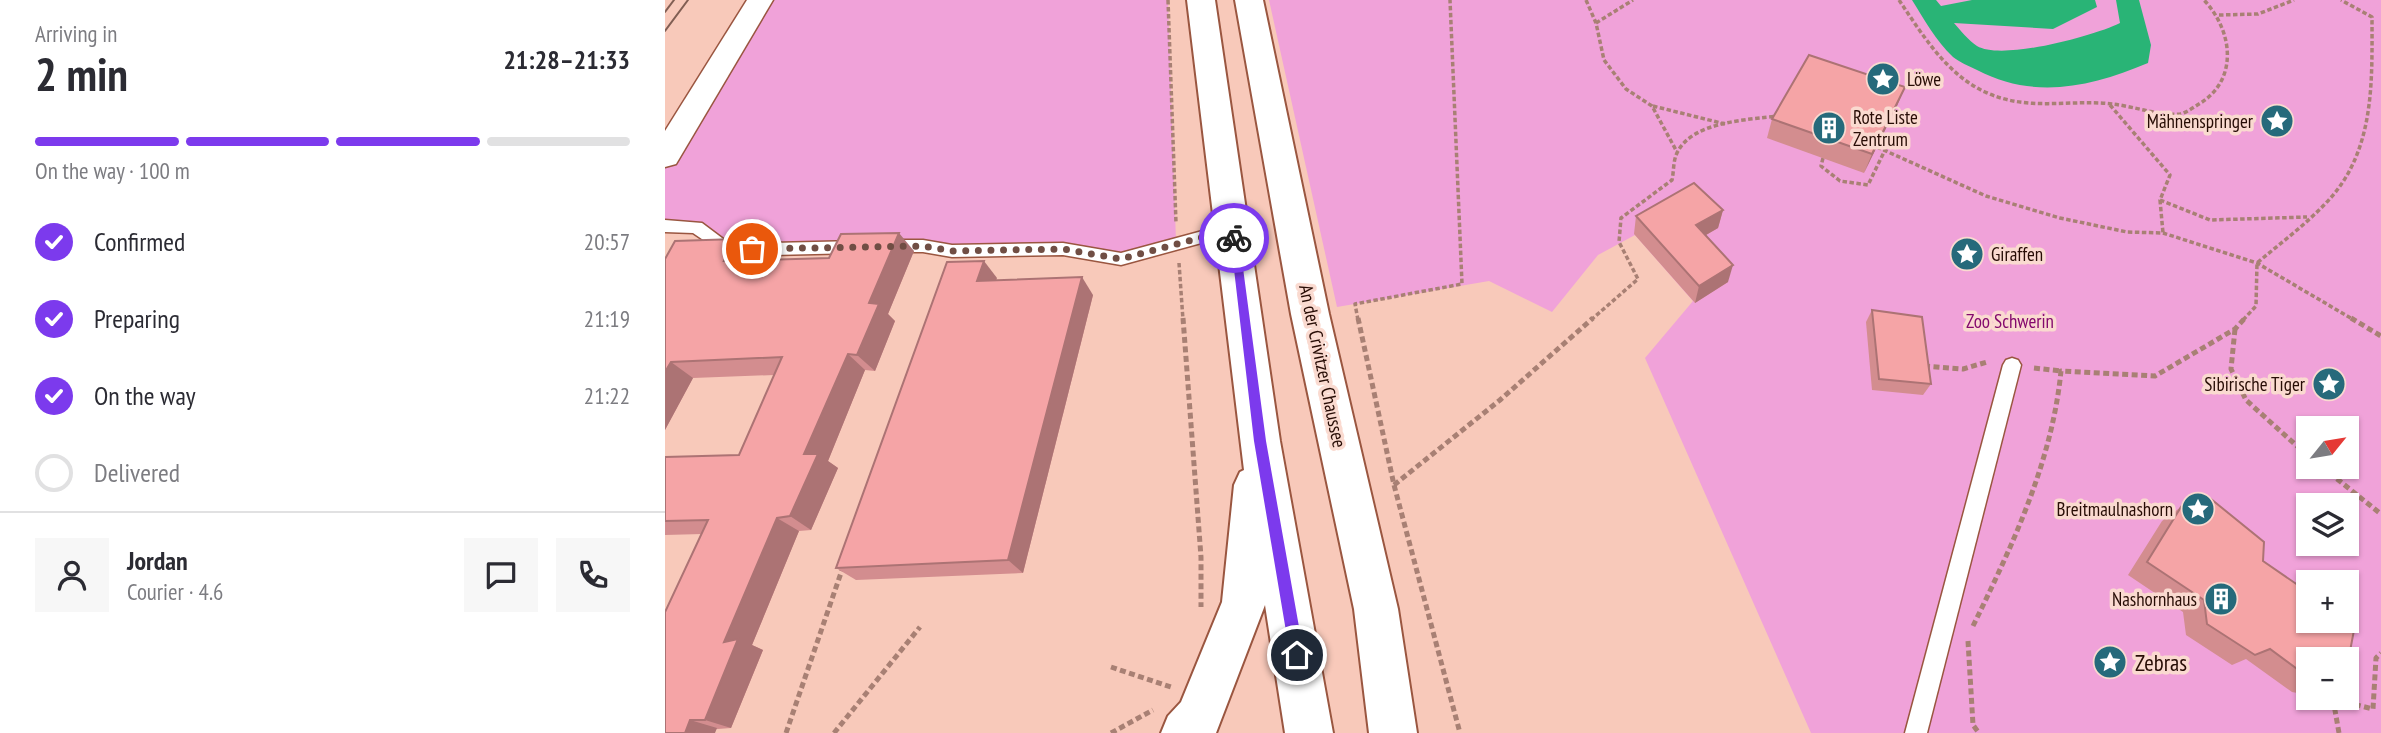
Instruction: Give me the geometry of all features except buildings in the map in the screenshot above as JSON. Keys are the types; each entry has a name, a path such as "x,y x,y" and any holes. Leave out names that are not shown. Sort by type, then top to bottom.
{"street":[{"path":"665,156 760,0"},
{"path":"1201,0 1260,441 1309,733"},
{"name":"An der Crivitzer Chaussee","path":"1249,0 1310,314 1376,609 1393,733"},
{"path":"1178,709 1198,719 1244,602 1260,441"}],"lane":[{"path":"665,226 696,227 727,250 923,246 952,251 1063,249 1121,259 1176,242 1233,229"},
{"path":"1916,733 2012,365"}],"path":[{"path":"1168,0 1176,242 1201,544 1201,620"},
{"path":"1450,0 1462,284 1355,304 1394,485 1460,733"},
{"path":"1586,0 1596,23 1604,60 1626,89 1652,106 1725,124"},
{"path":"1596,23 1633,0"},
{"path":"1899,0 1936,55 1984,92 2010,100 2054,106 2108,103 2182,114 2212,96 2223,82 2229,50 2218,15 2204,0"},
{"path":"2218,15 2258,17 2279,11 2294,0"},
{"path":"1979,733 1973,725 1968,636 2011,550 2050,434 2060,397 2061,371 2155,376 2235,330 2256,306 2257,263 2336,191 2364,143 2372,94 2372,17 2340,0"},
{"path":"2108,103 2170,175 2160,200 2163,233"},
{"path":"1652,106 1677,152"},
{"path":"1394,485 1500,400 1638,279 1619,243 1621,218 1672,180 1677,152 1687,138 1725,124 1780,116"},
{"path":"1877,146 1986,196 2035,211 2127,232 2163,233 2257,263 2381,337"},
{"path":"1823,158 1821,166 1840,181 1868,185 1885,150"},
{"path":"2160,200 2210,220 2308,217"},
{"path":"2235,330 2231,369 2246,400 2296,445"},
{"path":"2338,480 2381,514"},
{"path":"786,733 844,564"},
{"path":"834,733 919,627"},
{"path":"2339,733 2333,699 2373,709 2376,659 2381,653"},
{"path":"1111,667 1178,709"},
{"path":"1111,733 1178,709"}],"green space":[{"path":"760,0 1168,0 1176,242 1121,259 1063,249 727,250 696,227 665,226 665,156"},
{"name":"Zoo Schwerin","path":"1269,0 2381,0 2381,733 1811,733 1645,358 1693,301 1635,235 1598,255 1552,312 1489,281 1337,307"}],"shaded area":[{"path":"1912,0 1936,0 1941,6 1972,0 2095,0 2097,7 2053,29 1954,23 1977,46 2006,51 2070,40 2107,28 2120,23 2116,0 2139,0 2151,45 2148,63 2084,84 2063,87 2020,85 1998,79 1953,57 1936,37"}],"tram line":[{"path":"665,12 674,0"},
{"path":"665,31 688,0"}],"way so far":[{"path":"752,249 923,246 952,251 1063,249 1121,259 1183,240 1233,229 1234,238"}],"place":[{"name":"Löwe","path":"1883,79"},
{"name":"Mähnenspringer","path":"2277,121"},
{"name":"Rote Liste Zentrum","path":"1829,128"},
{"name":"Giraffen","path":"1967,254"},
{"name":"Sibirische Tiger","path":"2329,384"},
{"name":"Breitmaulnashorn","path":"2198,509"},
{"name":"Nashornhaus","path":"2221,599"},
{"name":"Zebras","path":"2110,662"}],"route":[{"path":"1234,238 1260,441 1297,655"}]}
